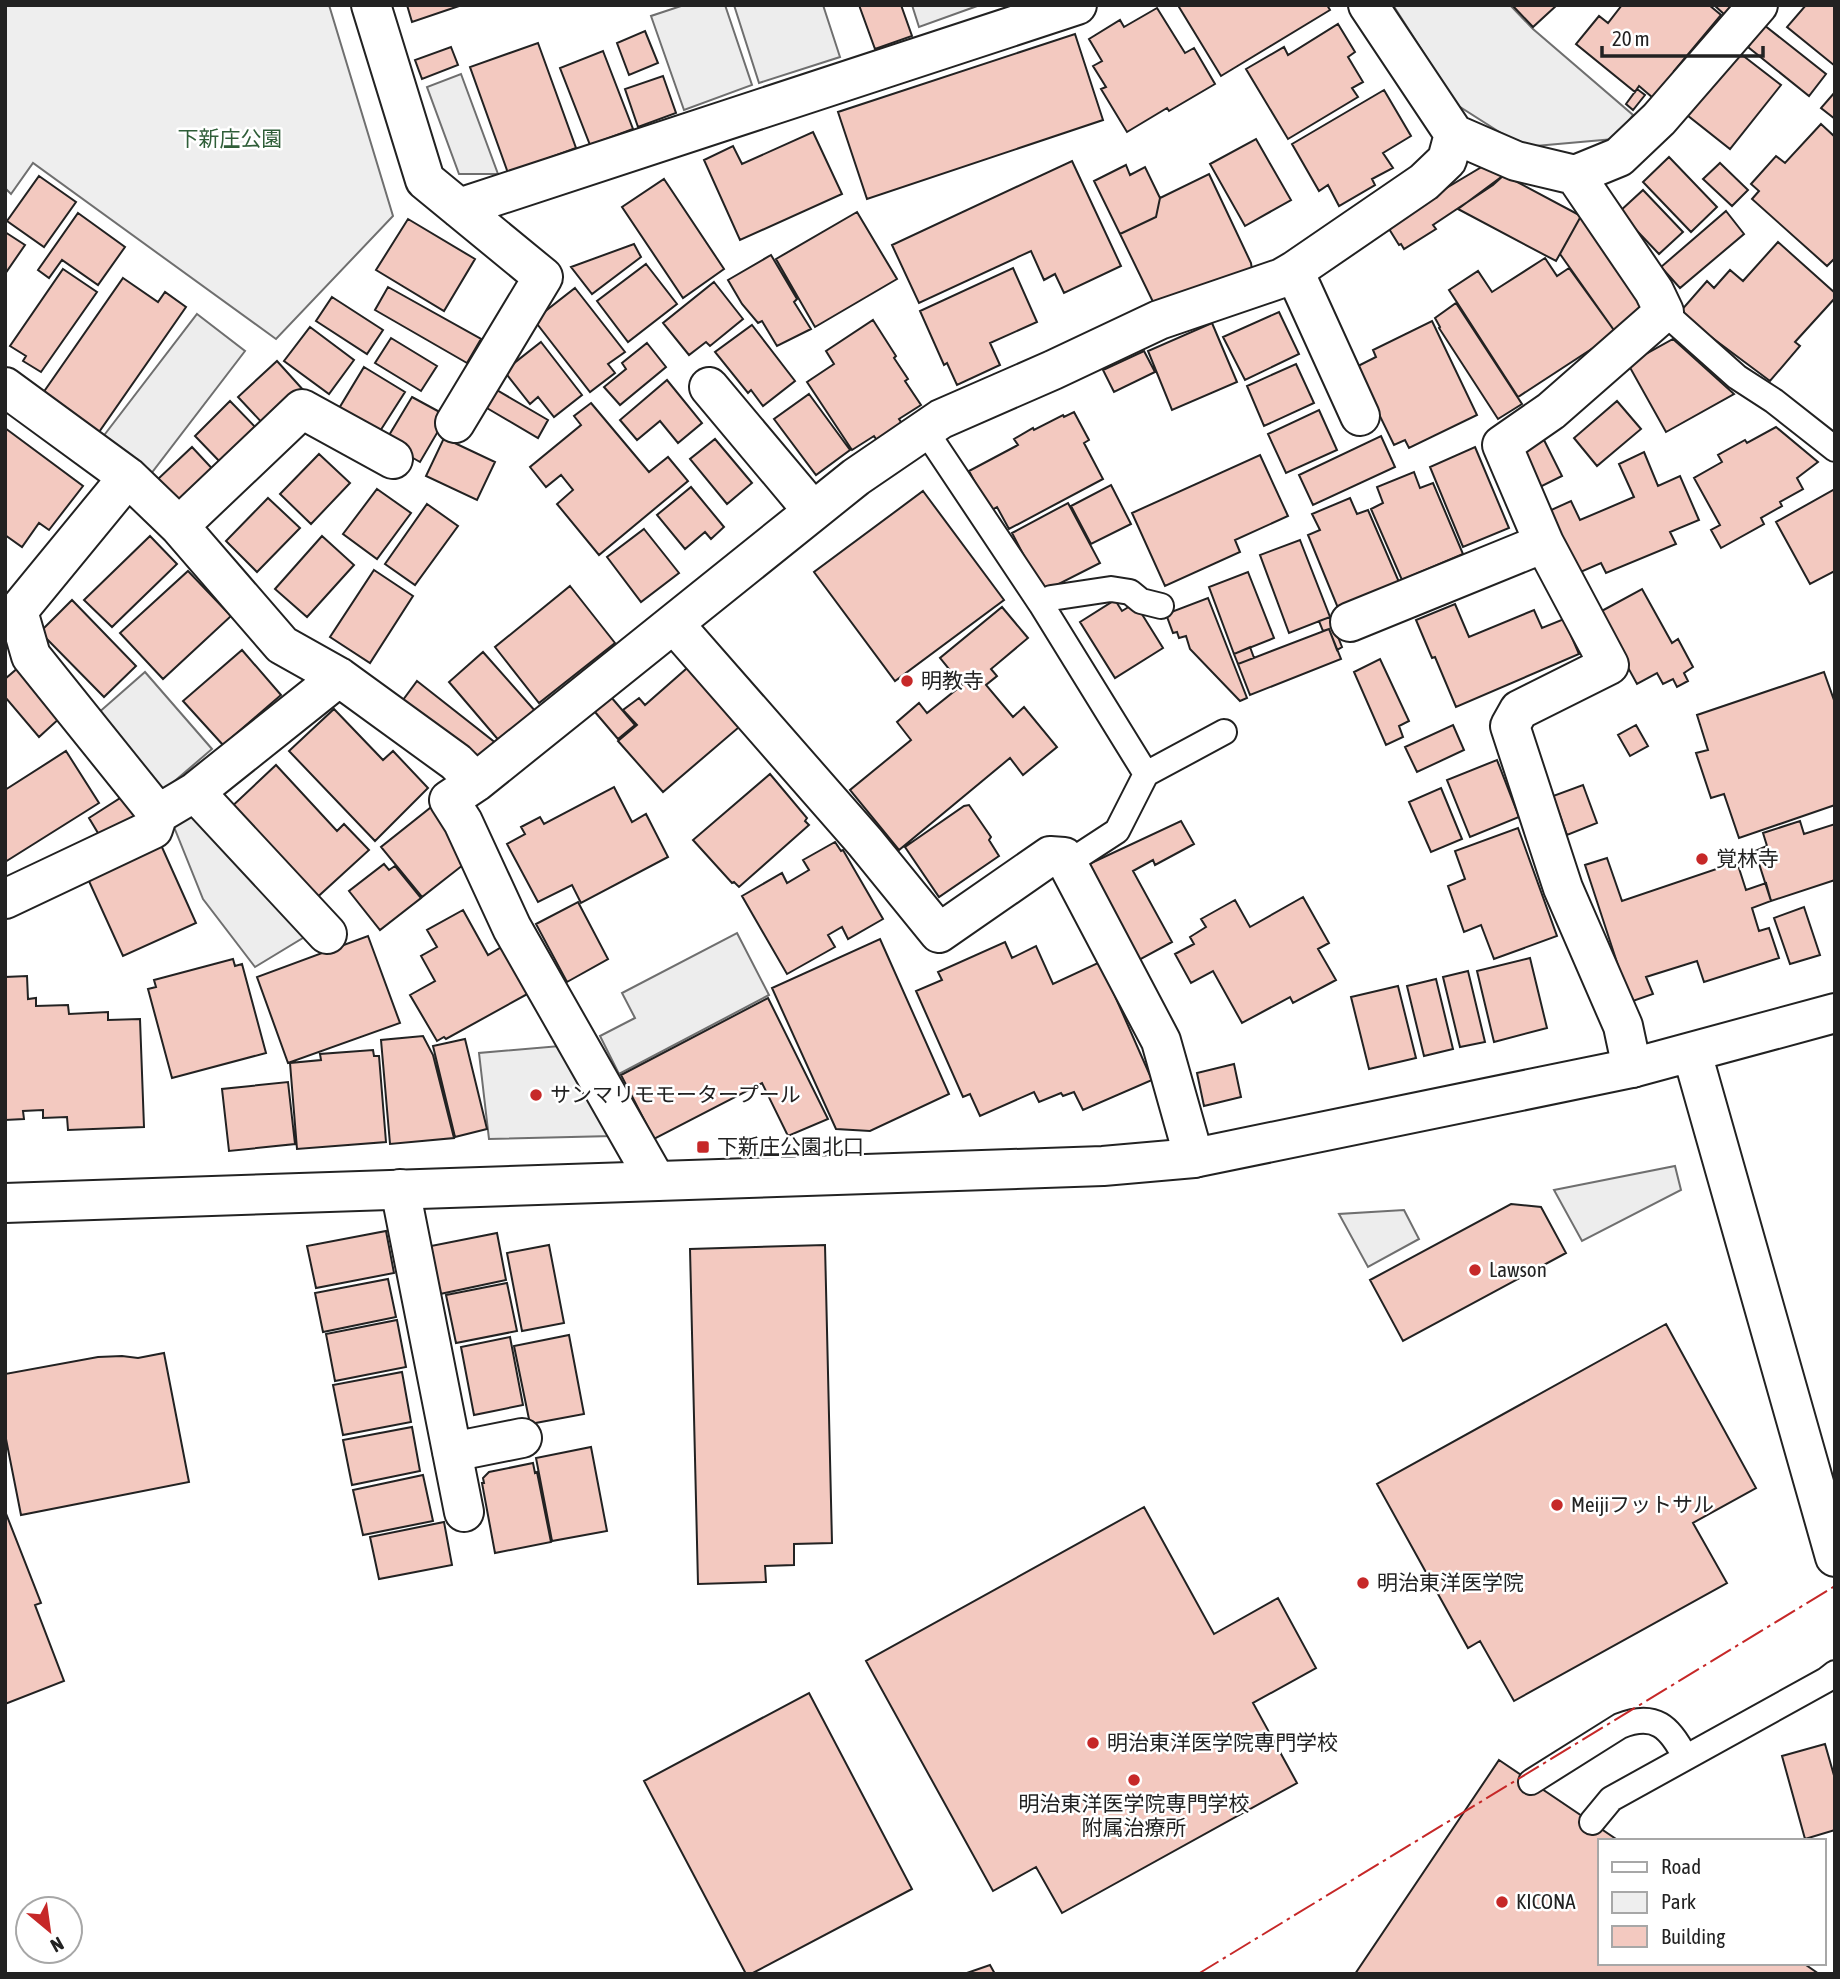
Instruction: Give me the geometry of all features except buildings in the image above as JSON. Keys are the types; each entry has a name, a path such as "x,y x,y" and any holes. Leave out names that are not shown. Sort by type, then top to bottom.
{"street":[{"path":"371,5 425,180 543,277 455,423"},
{"path":"459,208 1077,5"},
{"path":"1368,5 1454,134 1516,161 1575,175 1619,157 1659,119 1758,5"},
{"path":"656,1181 512,928 463,822 449,800 476,782 856,477 941,419 1159,320 1282,278 1424,182 1447,160 1454,134"},
{"path":"1575,175 1654,291 1664,312 1551,411 1502,445 1544,543 1609,665 1519,710 1510,726 1563,888 1623,1026 1632,1068"},
{"path":"1294,271 1360,416"},
{"path":"5,387 128,477 179,526 282,645 339,677 456,762 476,782"},
{"path":"709,387 813,512"},
{"path":"179,526 302,409 393,459"},
{"path":"128,477 18,611 31,656 158,814"},
{"path":"1350,622 1544,543"},
{"path":"674,624 865,842 939,933 1050,856 1064,857 1161,1041 1194,1158"},
{"path":"5,899 153,829 158,814 195,792 339,677"},
{"path":"195,792 327,934"},
{"path":"5,1203 1103,1166 1194,1158 1632,1068 1835,1013"},
{"path":"1692,1053 1835,1557"},
{"path":"400,1189 464,1512"},
{"path":"452,1452 522,1438"}],"lane":[{"path":"1664,312 1737,377 1774,401 1835,449"},
{"path":"925,430 1041,604 1146,774"},
{"path":"1041,604 1051,598 1111,589 1130,592 1141,601 1161,606"},
{"path":"1068,863 1117,831 1146,774 1224,732"},
{"path":"1592,1822 1611,1799 1826,1681 1835,1673"},
{"path":"1531,1782 1620,1726 1636,1720 1654,1722 1667,1729 1685,1757"}],"green space":[{"name":"下新庄公園","path":"5,5 329,5 393,216 276,339 33,163 11,194 5,188"}],"shaded area":[{"path":"684,5 725,5 752,85 684,110 651,16"},
{"path":"734,5 823,5 840,57 759,83"},
{"path":"912,5 980,5 919,27"},
{"path":"1393,5 1510,5 1533,29 1633,115 1614,139 1523,147 1457,105"},
{"path":"461,74 498,174 459,174 427,87"},
{"path":"197,314 245,351 150,475 102,438"},
{"path":"145,672 212,749 163,791 97,714"},
{"path":"197,806 311,933 255,967 203,899 172,822"},
{"path":"737,933 769,995 619,1074 600,1036 635,1018 622,993"},
{"name":"サンマリモモータープール","path":"560,1046 612,1136 489,1139 479,1053"},
{"path":"1675,1166 1681,1190 1582,1241 1554,1190"},
{"path":"1404,1210 1419,1239 1368,1267 1339,1214"}],"power":[{"path":"1198,1974 1835,1586"}],"place":[{"name":"明教寺","path":"907,681"},
{"name":"覚林寺","path":"1702,859"},
{"name":"サンマリモモータープール","path":"536,1095"},
{"name":"下新庄公園北口","path":"703,1147"},
{"name":"Lawson","path":"1475,1270"},
{"name":"Meijiフットサル","path":"1557,1505"},
{"name":"明治東洋医学院","path":"1363,1583"},
{"name":"明治東洋医学院専門学校","path":"1093,1743"},
{"name":"明治東洋医学院専門学校 附属治療所","path":"1134,1780"},
{"name":"KICONA","path":"1502,1902"}]}
